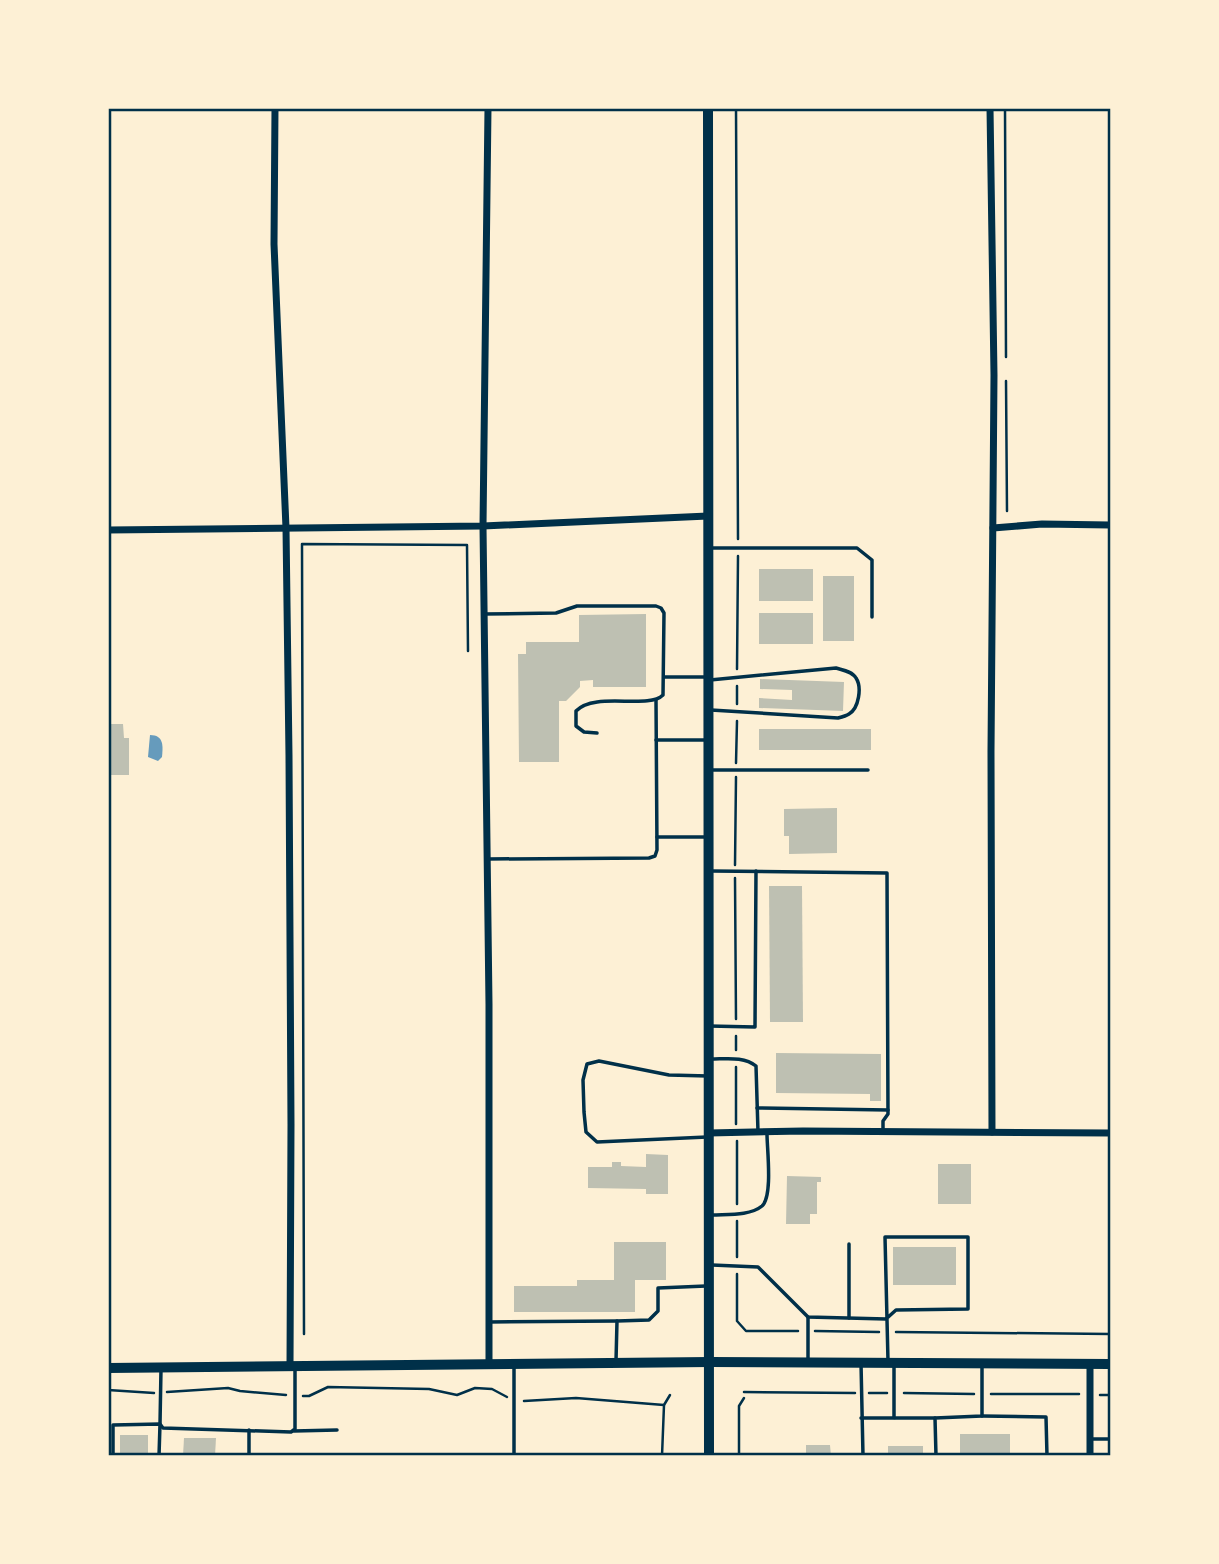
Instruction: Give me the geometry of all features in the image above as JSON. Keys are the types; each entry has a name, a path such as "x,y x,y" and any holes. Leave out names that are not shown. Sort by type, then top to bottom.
{"main road":[{"path":"708,108 709,1455"},
{"path":"108,1368 710,1362 1111,1364"}],"street":[{"path":"275,108 274,244 286,528 292,1367"},
{"path":"488,108 483,526 489,1365"},
{"path":"990,108 994,375 992,1132"},
{"path":"108,530 483,526 708,516"},
{"path":"993,528 1042,524 1111,525"},
{"path":"709,1135 737,1132 883,1131 1111,1133"},
{"path":"1090,1364 1090,1455"}],"lane":[{"path":"708,548 857,548 872,560 872,617"},
{"path":"484,614 556,613 578,606 658,607 664,613 663,695 656,700 589,704 580,708 575,716 576,726 584,732 597,733"},
{"path":"664,677 737,678 836,668 850,673 856,678 858,686 855,709 838,718 709,710"},
{"path":"487,859 649,858 657,853 656,700"},
{"path":"656,740 709,740"},
{"path":"709,770 868,770"},
{"path":"657,837 709,837"},
{"path":"709,871 887,873 888,1114 883,1121 883,1131"},
{"path":"709,1026 755,1027 756,872"},
{"path":"709,1059 750,1060 756,1066 758,1132"},
{"path":"709,1076 669,1075 599,1061 587,1064 583,1080 586,1132 597,1142 709,1135"},
{"path":"757,1108 888,1110"},
{"path":"709,1215 737,1214 761,1206 768,1196 767,1132"},
{"path":"710,1265 758,1267 808,1317 886,1319 896,1310 968,1309 968,1237 885,1237 886,1319 894,1418"},
{"path":"849,1244 849,1318"},
{"path":"489,1322 649,1320 658,1311 658,1288 710,1286"},
{"path":"808,1317 808,1363"},
{"path":"616,1363 617,1321"},
{"path":"861,1363 863,1455"},
{"path":"982,1363 982,1416"},
{"path":"513,1455 514,1365"},
{"path":"291,1432 295,1429 292,1367"},
{"path":"159,1455 162,1368"},
{"path":"861,1418 1046,1417 1047,1455"},
{"path":"935,1418 936,1455"},
{"path":"113,1455 113,1425 160,1424 163,1428 291,1432 337,1430"},
{"path":"249,1430 249,1455"},
{"path":"1090,1439 1111,1439"}],"path":[{"path":"736,108 737,1321 746,1331 1111,1334"},
{"path":"1005,108 1006,363"},
{"path":"1006,376 1007,510"},
{"path":"303,1334 302,544 467,545 468,651"},
{"path":"108,1390 161,1393 228,1388 309,1396 328,1387 429,1389 457,1395 475,1388 492,1390 523,1401 576,1398 664,1405"},
{"path":"744,1392 1111,1395"},
{"path":"662,1455 664,1405 670,1395"},
{"path":"739,1455 740,1406 744,1398"}],"water":[{"path":"150,735 155,735 162,742 162,757 158,761 148,757"}],"building":[{"path":"759,569 813,569 813,601 759,601"},
{"path":"823,576 854,576 854,641 823,641"},
{"path":"759,613 813,613 813,644 759,644"},
{"path":"646,614 646,687 593,687 593,680 580,681 580,687 566,701 559,701 559,762 519,762 518,654 526,654 526,642 579,642 579,615"},
{"path":"760,679 844,682 843,711 759,708 759,698 792,700 792,690 760,689"},
{"path":"108,724 123,724 124,738 129,738 129,775 108,775"},
{"path":"759,729 871,729 871,750 759,750"},
{"path":"837,808 837,853 789,854 789,836 784,836 784,809"},
{"path":"769,886 802,886 803,1022 770,1022"},
{"path":"776,1053 881,1054 881,1101 870,1101 870,1094 776,1093"},
{"path":"646,1154 668,1155 668,1194 646,1194 646,1189 588,1188 588,1167 612,1167 612,1162 621,1162 621,1166 646,1167"},
{"path":"938,1164 971,1164 971,1204 938,1204"},
{"path":"787,1176 821,1177 821,1182 817,1182 817,1214 810,1214 810,1224 786,1224"},
{"path":"614,1242 666,1242 666,1280 635,1280 635,1312 514,1312 514,1286 577,1286 577,1280 614,1280"},
{"path":"893,1247 956,1247 956,1285 893,1285"},
{"path":"960,1434 1010,1434 1010,1456 960,1456"},
{"path":"120,1435 148,1435 148,1456 120,1456"},
{"path":"184,1438 216,1438 215,1456 183,1456"},
{"path":"806,1445 830,1445 831,1456 806,1456"},
{"path":"888,1446 923,1446 923,1456 888,1456"}]}
